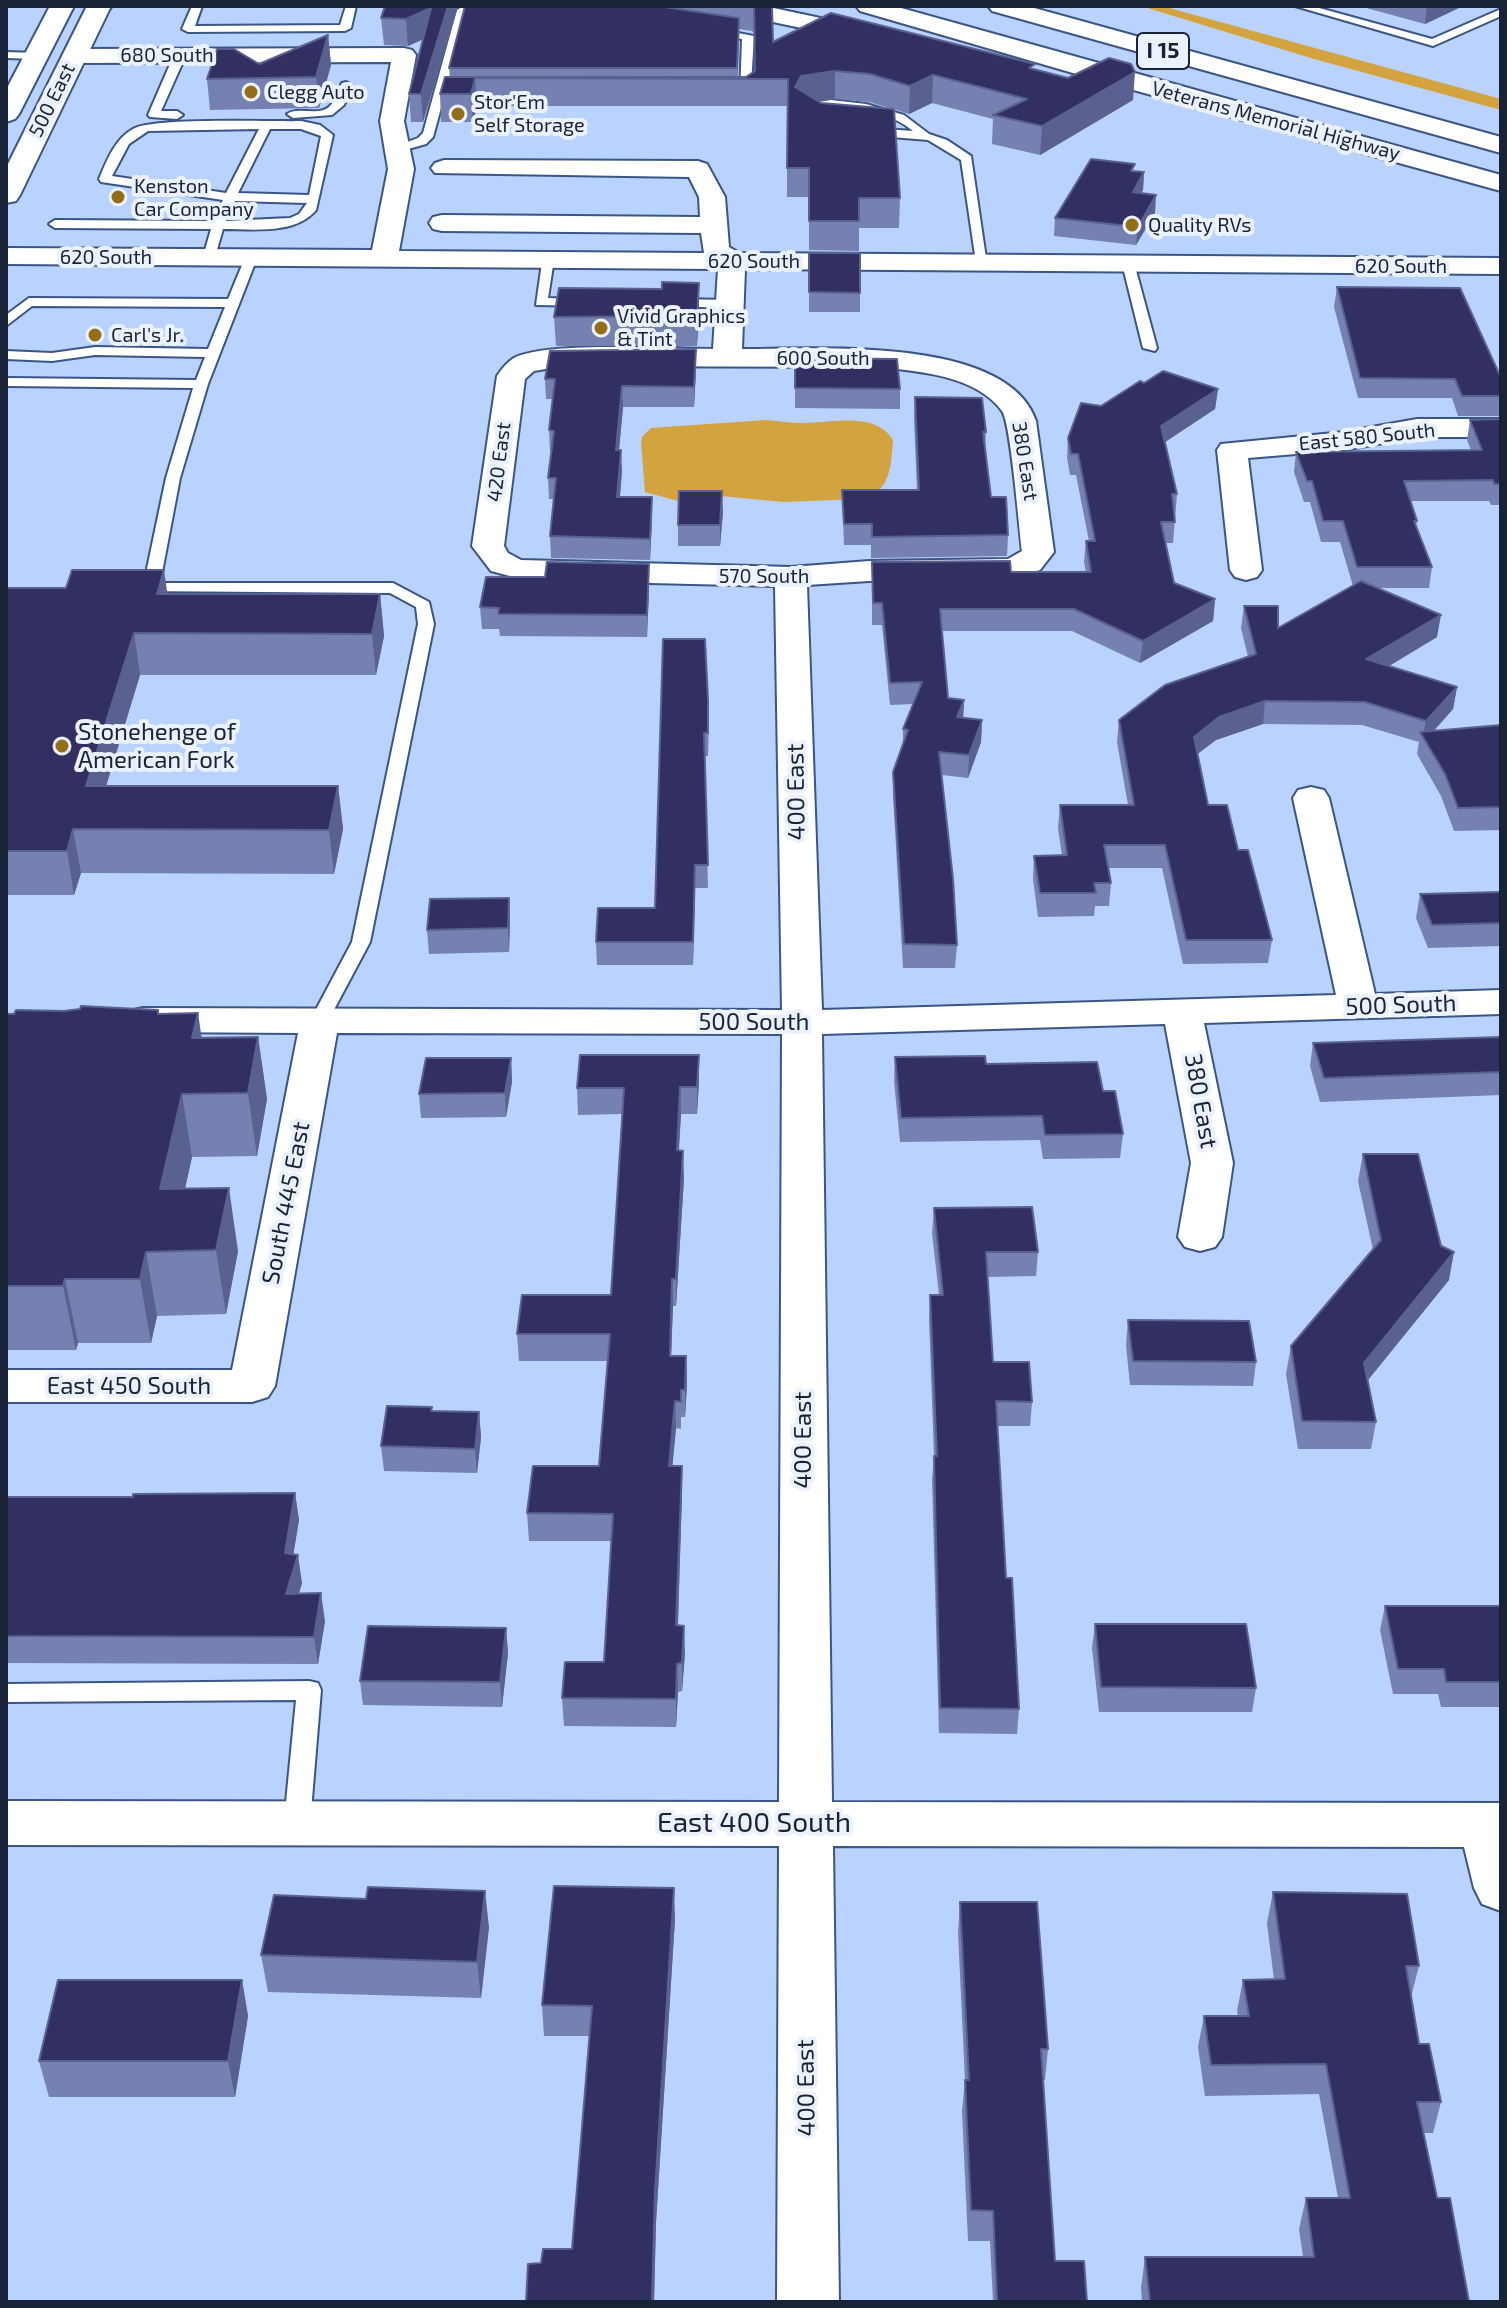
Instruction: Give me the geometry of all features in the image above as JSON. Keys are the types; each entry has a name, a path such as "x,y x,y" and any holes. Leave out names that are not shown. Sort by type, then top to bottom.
{"main road":[{"name":"500 East","path":"6,195 99,6"},
{"path":"730,6 894,41"},
{"name":"Veterans Memorial Highway","path":"868,6 1501,183"},
{"name":"Veterans Memorial Highway","path":"1000,6 1501,145"},
{"name":"500 East","path":"6,114 61,7"},
{"path":"1204,36 1327,97"},
{"path":"924,47 1014,66 1106,75"}],"street":[{"name":"680 South","path":"74,56 404,55 392,121 398,150"},
{"path":"384,258 401,169 398,150"},
{"path":"444,168 698,169 712,197 716,250 732,260 727,358"},
{"path":"681,196 712,197"},
{"path":"442,223 714,225"},
{"name":"620 South","path":"6,256 1501,266"},
{"name":"600 South","path":"525,364 563,357 877,358 920,363 975,378"},
{"name":"420 East","path":"500,564 491,555 488,546 501,438 511,376 525,364"},
{"name":"380 East","path":"975,378 1007,397 1021,421 1038,552 1029,563"},
{"name":"East 580 South","path":"1246,570 1232,450 1344,441 1417,428 1501,428"},
{"name":"570 South","path":"500,564 541,572 791,577 869,571 988,571 1029,563"},
{"name":"400 East","path":"791,577 802,1022 808,2302"},
{"path":"1311,798 1358,1007"},
{"name":"500 South","path":"100,1020 802,1022 1501,1002"},
{"name":"380 East","path":"1181,1013 1190,1040 1212,1163 1200,1237"},
{"name":"South 445 East","path":"252,1386 320,1019"},
{"name":"East 450 South","path":"6,1386 252,1386"},
{"name":"East 400 South","path":"6,1823 1494,1825"},
{"path":"1494,1825 1501,1888"}],"lane":[{"path":"197,6 188,29 345,28 351,6"},
{"path":"1300,6 1433,43 1501,12"},
{"path":"398,150 426,139 462,10 506,10"},
{"path":"276,55 283,28"},
{"path":"702,30 748,36 746,99 731,99"},
{"path":"6,55 37,56"},
{"path":"180,55 154,115 326,114 340,107 346,85"},
{"path":"438,99 453,99"},
{"path":"809,120 803,113 807,108 849,103 915,123 923,133"},
{"path":"55,224 279,224 302,218 311,209 327,135 316,128 301,125 146,127 130,133 119,145 105,179 230,197 313,199"},
{"path":"209,257 230,197 266,126"},
{"path":"852,130 923,133 945,141 967,159 982,262"},
{"path":"151,588 173,478 201,384 251,258"},
{"path":"548,259 541,302 604,303"},
{"path":"1128,263 1150,348"},
{"path":"6,322 29,302 231,303"},
{"path":"651,303 730,304"},
{"path":"6,355 52,357 95,351 212,353"},
{"path":"6,382 201,384"},
{"path":"122,588 393,588 423,605 426,624 361,942 320,1019"},
{"path":"6,1693 309,1690 297,1823"}],"shaded area":[{"path":"1141,6 1162,6 1501,99 1501,110 1314,59"},
{"path":"766,420 804,423 852,421 875,425 893,440 888,476 879,490 863,499 783,502 721,496 678,501 645,492 641,443 642,437 651,428"}],"building":[{"path":"385,6 448,6 421,94 409,94 431,8 406,19 381,18"},
{"path":"465,6 658,6 739,18 737,68 449,68"},
{"path":"754,6 772,6 773,42 831,13 1035,64 1029,68 1068,78 1109,58 1131,64 1135,72 1042,126 993,115 1027,99 933,75 910,86 870,74 835,71 801,76 795,87 821,103 894,109 900,198 859,198 859,221 809,221 809,168 787,168 788,79 475,78 471,94 440,94 445,77 746,77 755,71"},
{"path":"328,35 316,77 207,79 217,49 234,49 259,64"},
{"path":"1091,159 1135,164 1131,171 1144,172 1133,192 1156,195 1138,227 1055,218"},
{"path":"809,253 860,253 860,293 809,292"},
{"path":"662,282 699,283 697,316 554,317 559,288 662,289"},
{"path":"1337,287 1460,288 1501,378 1501,396 1462,396 1455,379 1360,378"},
{"path":"696,349 694,387 622,386 616,450 621,450 617,497 652,497 650,539 550,536 556,478 548,478 554,431 549,430 555,379 545,379 550,351"},
{"path":"795,358 897,359 900,389 795,388"},
{"path":"1163,371 1218,389 1161,426 1177,494 1172,494 1175,522 1161,522 1174,583 1215,599 1143,641 1074,609 940,609 948,698 964,700 957,717 982,720 969,755 939,752 957,945 904,944 893,772 908,730 903,729 922,682 890,683 882,603 873,603 872,562 1010,561 1011,572 1091,572 1086,541 1095,541 1078,454 1071,454 1068,438 1081,403 1101,406 1140,381 1144,383"},
{"path":"915,397 982,398 991,497 1006,497 1008,535 872,537 872,524 844,524 842,490 919,490"},
{"path":"1501,419 1501,484 1494,484 1493,480 1404,481 1417,521 1414,521 1432,567 1357,567 1343,521 1323,521 1312,481 1307,481 1296,452 1482,450 1470,420"},
{"path":"679,491 722,491 720,525 678,525"},
{"path":"547,562 649,564 647,615 498,614 499,608 480,607 486,577 545,577"},
{"path":"72,570 164,570 157,594 380,594 372,634 134,633 86,786 338,786 329,830 73,829 67,851 6,851 6,588 66,588"},
{"path":"1361,581 1441,615 1366,659 1457,687 1426,721 1365,702 1265,701 1219,717 1194,737 1208,805 1227,805 1238,850 1248,850 1272,940 1186,940 1165,845 1104,845 1111,883 1094,883 1096,893 1040,893 1034,856 1067,855 1060,805 1134,805 1119,720 1165,685 1256,654 1244,606 1278,606 1278,628"},
{"path":"663,639 705,639 708,865 695,865 693,942 596,942 598,908 655,908"},
{"path":"1501,725 1501,807 1458,808 1445,774 1420,732"},
{"path":"1501,892 1501,923 1432,925 1420,894"},
{"path":"509,898 508,928 427,930 430,899"},
{"path":"81,1006 158,1010 158,1014 198,1013 192,1038 258,1037 248,1093 182,1094 160,1189 229,1188 216,1250 146,1252 140,1279 65,1279 63,1286 6,1286 6,1014 14,1014 16,1010 64,1011 80,1009"},
{"path":"1501,1037 1501,1072 1324,1078 1313,1043"},
{"path":"580,1055 699,1055 697,1087 680,1087 677,1150 683,1151 676,1279 672,1279 670,1356 686,1356 685,1390 681,1390 681,1402 675,1401 669,1466 682,1466 676,1625 684,1626 682,1663 677,1664 676,1699 562,1698 565,1662 604,1662 613,1514 527,1513 533,1466 599,1466 610,1334 517,1334 522,1295 611,1295 624,1088 577,1088"},
{"path":"985,1056 986,1064 1097,1062 1103,1091 1115,1091 1123,1134 1045,1135 1042,1116 901,1118 895,1057"},
{"path":"426,1058 511,1058 505,1093 419,1094"},
{"path":"1363,1154 1418,1154 1441,1246 1454,1252 1364,1363 1376,1422 1302,1421 1291,1346 1381,1240"},
{"path":"1032,1207 1038,1252 986,1252 993,1362 1029,1362 1032,1402 996,1401 1006,1578 1012,1578 1019,1709 940,1708 934,1456 937,1456 930,1295 943,1295 934,1208"},
{"path":"1128,1320 1249,1321 1256,1362 1133,1361"},
{"path":"387,1406 479,1412 475,1449 381,1446"},
{"path":"295,1493 285,1553 298,1555 286,1594 321,1593 314,1637 6,1636 6,1497"},
{"path":"1385,1606 1501,1606 1501,1682 1446,1682 1444,1669 1398,1669"},
{"path":"1095,1624 1246,1624 1256,1688 1101,1687"},
{"path":"368,1626 506,1628 500,1682 360,1681"},
{"path":"554,1886 674,1888 655,2192 652,2302 526,2302 528,2264 541,2263 543,2249 572,2249 592,2006 542,2005"},
{"path":"368,1887 485,1891 477,1962 261,1955 274,1895 366,1899"},
{"path":"1273,1892 1407,1894 1419,1966 1406,1966 1419,2044 1429,2044 1441,2102 1417,2102 1437,2198 1450,2198 1469,2302 1150,2302 1145,2257 1314,2257 1306,2198 1350,2198 1326,2064 1211,2065 1204,2016 1249,2016 1243,1980 1285,1979"},
{"path":"960,1902 1037,1902 1048,2049 1041,2049 1055,2261 1084,2261 1087,2302 997,2302 993,2211 971,2210 965,2080 969,2080"},
{"path":"58,1980 242,1980 228,2061 39,2061"}],"place":[{"name":"Clegg Auto","path":"251,92"},
{"name":"Stor'Em Self Storage","path":"458,114"},
{"name":"Kenston Car Company","path":"118,197"},
{"name":"Quality RVs","path":"1132,225"},
{"name":"Vivid Graphics & Tint","path":"601,328"},
{"name":"Carl's Jr.","path":"95,335"},
{"name":"Stonehenge of American Fork","path":"62,746"}]}
